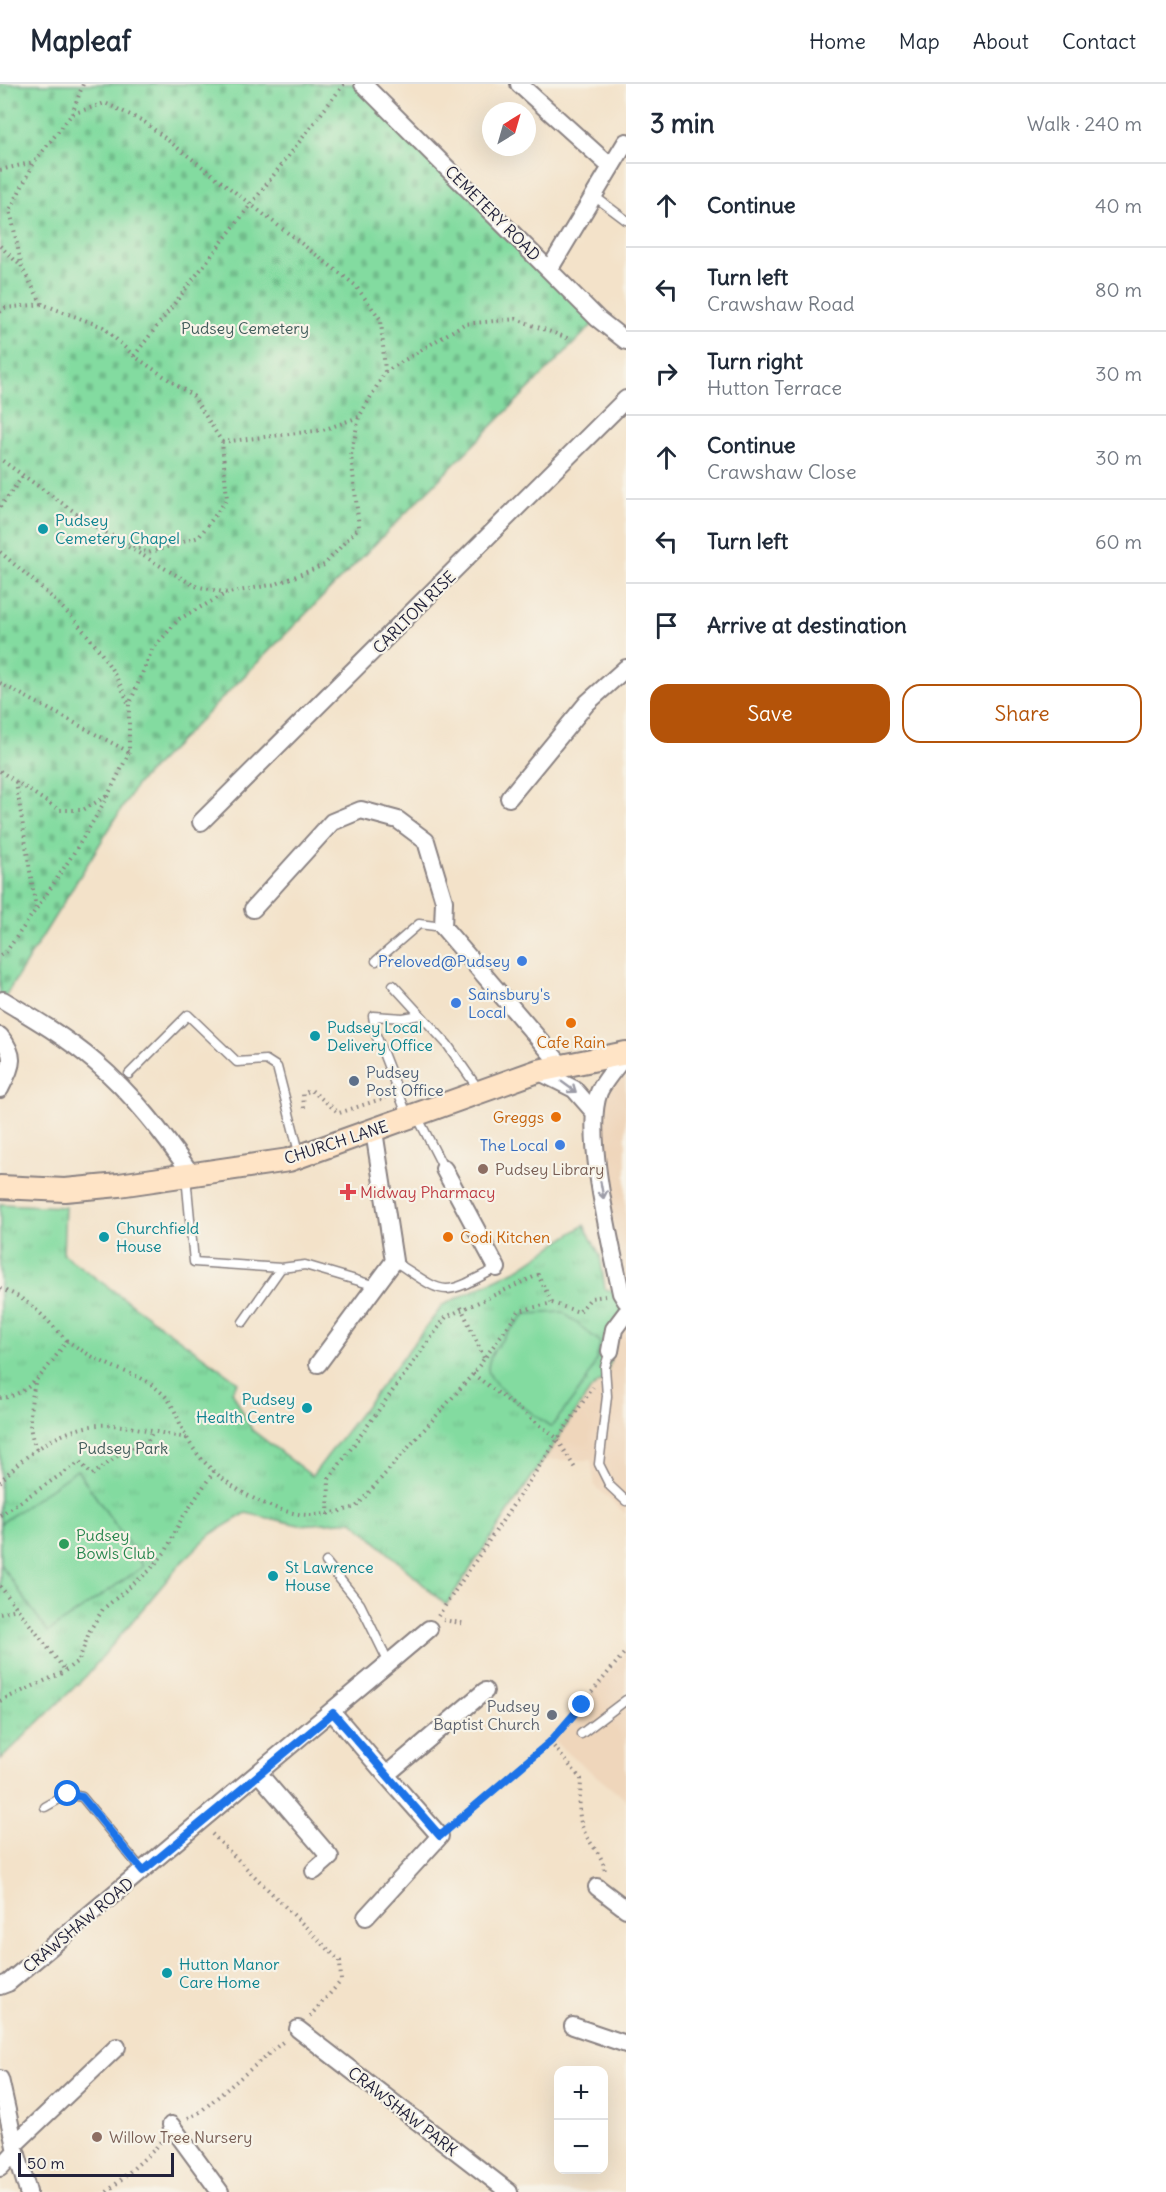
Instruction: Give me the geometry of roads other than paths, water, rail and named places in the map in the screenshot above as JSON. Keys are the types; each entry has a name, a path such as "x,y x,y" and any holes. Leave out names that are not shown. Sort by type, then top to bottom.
{"main road":[{"name":"CHURCH LANE","path":"0,1186 65,1190 189,1175 300,1156 538,1071 626,1054"}],"street":[{"name":"CEMETERY ROAD","path":"363,84 598,319 626,340"},
{"path":"519,84 611,167"},
{"path":"549,270 626,142"},
{"name":"CARLTON RISE","path":"201,822 626,399"},
{"path":"510,798 587,703 626,668"},
{"path":"253,909 332,822 361,810 398,820 426,841 444,901 443,927 561,1065"},
{"path":"3,1000 59,1035 97,1064 161,1131 189,1175"},
{"path":"0,1036 9,1047 12,1063 0,1089"},
{"path":"623,1297 595,1151 594,1112 599,1092 626,1054"},
{"path":"538,1071 574,1089 594,1112"},
{"path":"318,1364 394,1261 374,1131"},
{"path":"444,1169 497,1268"},
{"path":"610,1351 614,1329 626,1313"},
{"name":"CRAWSHAW ROAD","path":"0,1986 8,1983 333,1713 433,1624"},
{"path":"386,1775 485,1691"},
{"path":"333,1713 440,1836 366,1917"},
{"path":"259,1774 330,1857 314,1871"},
{"path":"597,1887 626,1909"},
{"path":"573,2026 626,2044"},
{"name":"CRAWSHAW PARK","path":"298,2029 500,2190"},
{"path":"0,2168 15,2147 117,2047"},
{"path":"0,2079 28,2192"},
{"path":"171,2125 220,2192"}],"lane":[{"path":"594,196 626,220"},
{"path":"376,962 419,924 443,927"},
{"path":"393,985 447,1044 480,1090"},
{"path":"129,1074 188,1015 237,1062 266,1060 277,1067 300,1156"},
{"path":"420,1015 403,1018 373,1016 376,1035 412,1116 444,1169"},
{"path":"189,1175 194,1262 281,1268 305,1265 376,1286"},
{"path":"394,1261 440,1290 456,1290 497,1268"},
{"path":"243,1322 281,1268"},
{"path":"610,1351 605,1367 607,1396 599,1464 610,1486 626,1501"},
{"path":"326,1562 360,1604 390,1664"},
{"path":"581,1734 626,1700"},
{"path":"45,1807 68,1794 82,1797 143,1871"}],"place":[{"name":"Pudsey Cemetery Chapel","path":"43,529"},
{"name":"Preloved@Pudsey","path":"522,961"},
{"name":"Sainsbury's Local","path":"456,1003"},
{"name":"Cafe Rain","path":"571,1023"},
{"name":"Pudsey Local Delivery Office","path":"315,1036"},
{"name":"Pudsey Post Office","path":"354,1081"},
{"name":"Greggs","path":"556,1117"},
{"name":"The Local","path":"560,1145"},
{"name":"Pudsey Library","path":"483,1169"},
{"name":"Midway Pharmacy","path":"348,1192"},
{"name":"Churchfield House","path":"104,1237"},
{"name":"Codi Kitchen","path":"448,1237"},
{"name":"Pudsey Health Centre","path":"307,1408"},
{"name":"Pudsey Bowls Club","path":"64,1544"},
{"name":"St Lawrence House","path":"273,1576"},
{"name":"Pudsey Baptist Church","path":"552,1715"},
{"name":"Hutton Manor Care Home","path":"167,1973"},
{"name":"Willow Tree Nursery","path":"97,2137"}],"park label":[{"name":"Pudsey Cemetery","path":"245,328"},
{"name":"Pudsey Park","path":"123,1448"}]}
